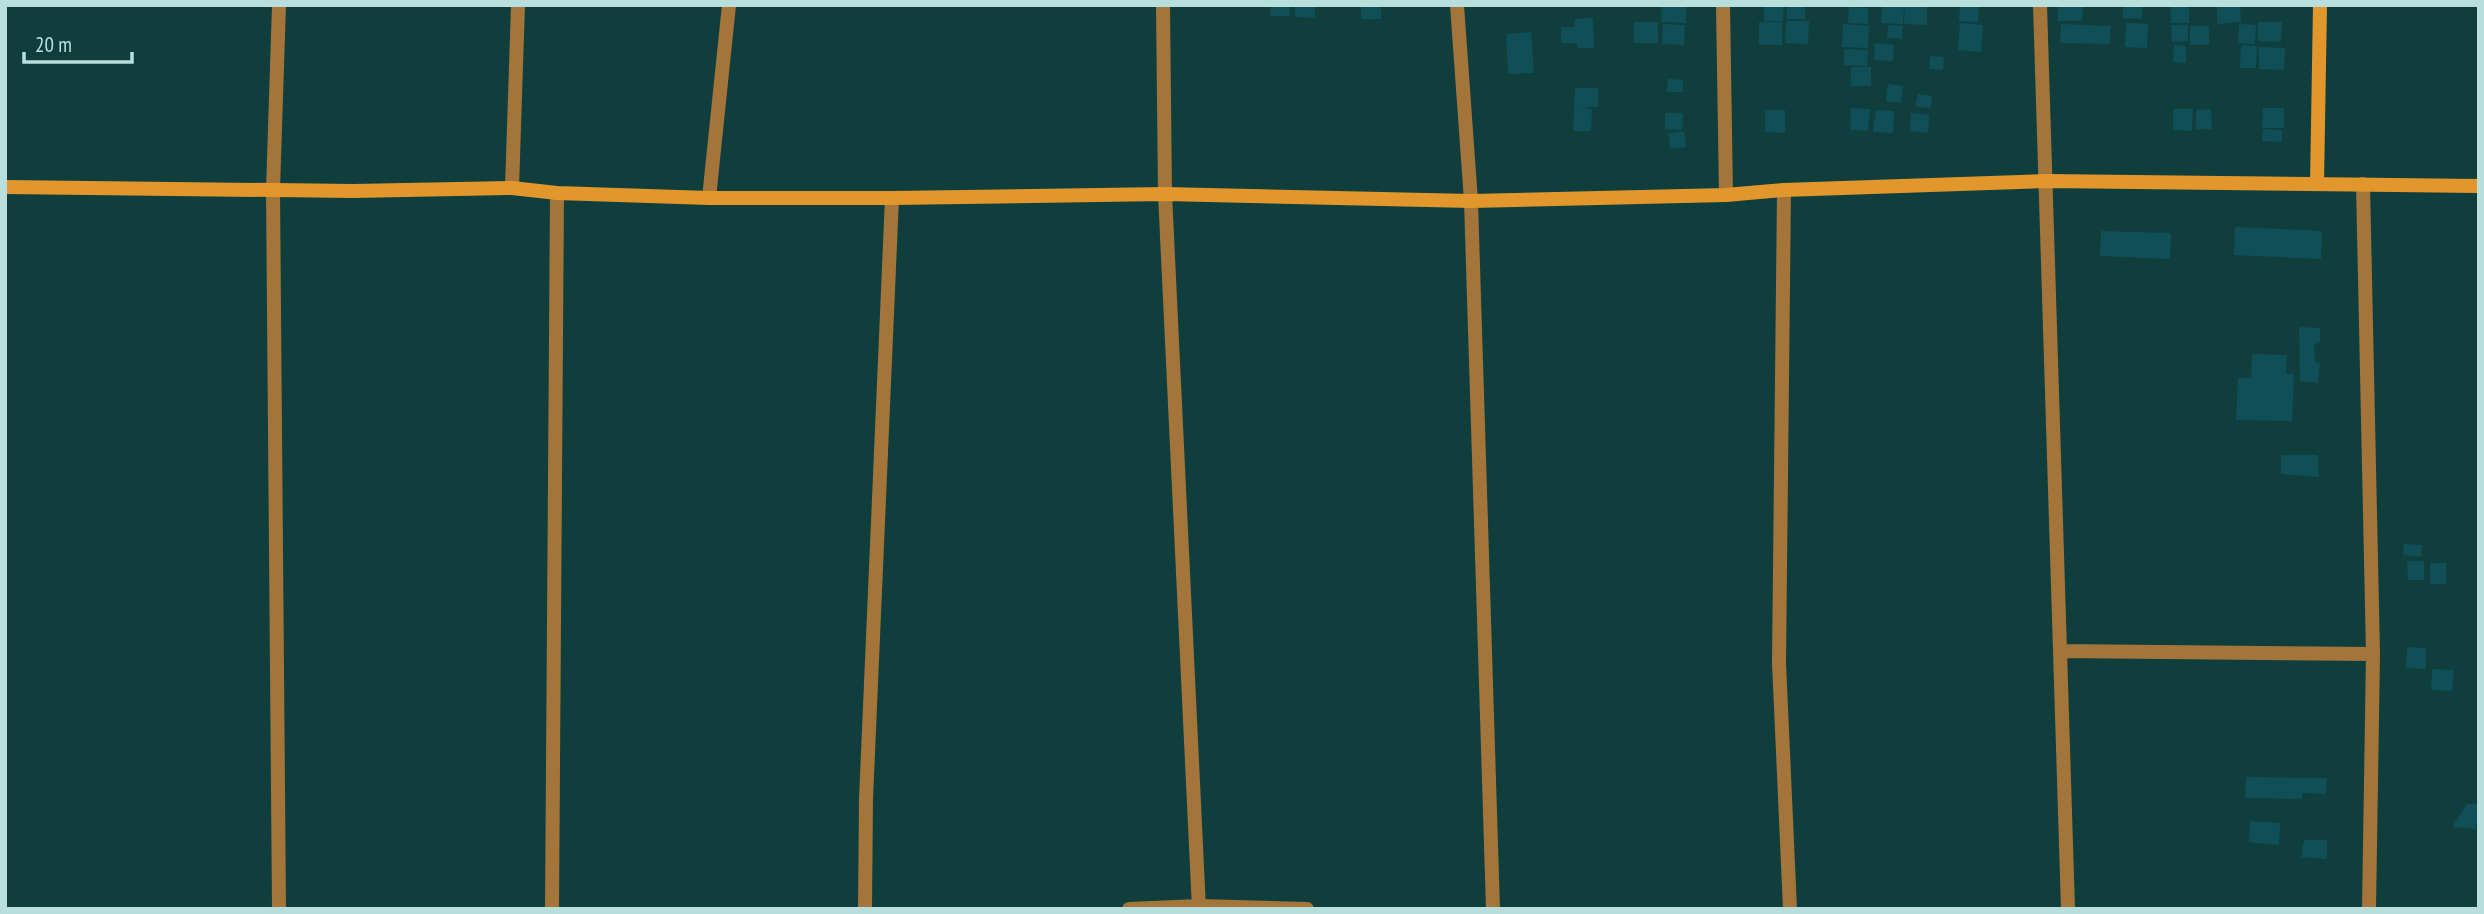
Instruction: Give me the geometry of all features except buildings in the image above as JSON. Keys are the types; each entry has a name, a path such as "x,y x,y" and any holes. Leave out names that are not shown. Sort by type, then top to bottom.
{"main road":[{"path":"2316,184 2320,5"},
{"path":"5,187 273,190 512,188 557,193 709,198 1165,194 1471,201 1726,195 1784,190 2047,181 2479,186"}],"street":[{"path":"279,5 273,190 279,909"},
{"path":"512,188 518,5"},
{"path":"709,198 730,5"},
{"path":"1163,5 1165,194 1199,907"},
{"path":"1457,5 1471,201 1493,909"},
{"path":"1723,5 1726,195"},
{"path":"2040,5 2067,909"},
{"path":"2363,184 2372,654 2369,909"},
{"path":"1784,190 1779,663 1790,909"},
{"path":"552,909 557,193"},
{"path":"865,909 866,799 892,198"},
{"path":"2061,651 2372,654"},
{"path":"1129,909 1307,909"}]}
